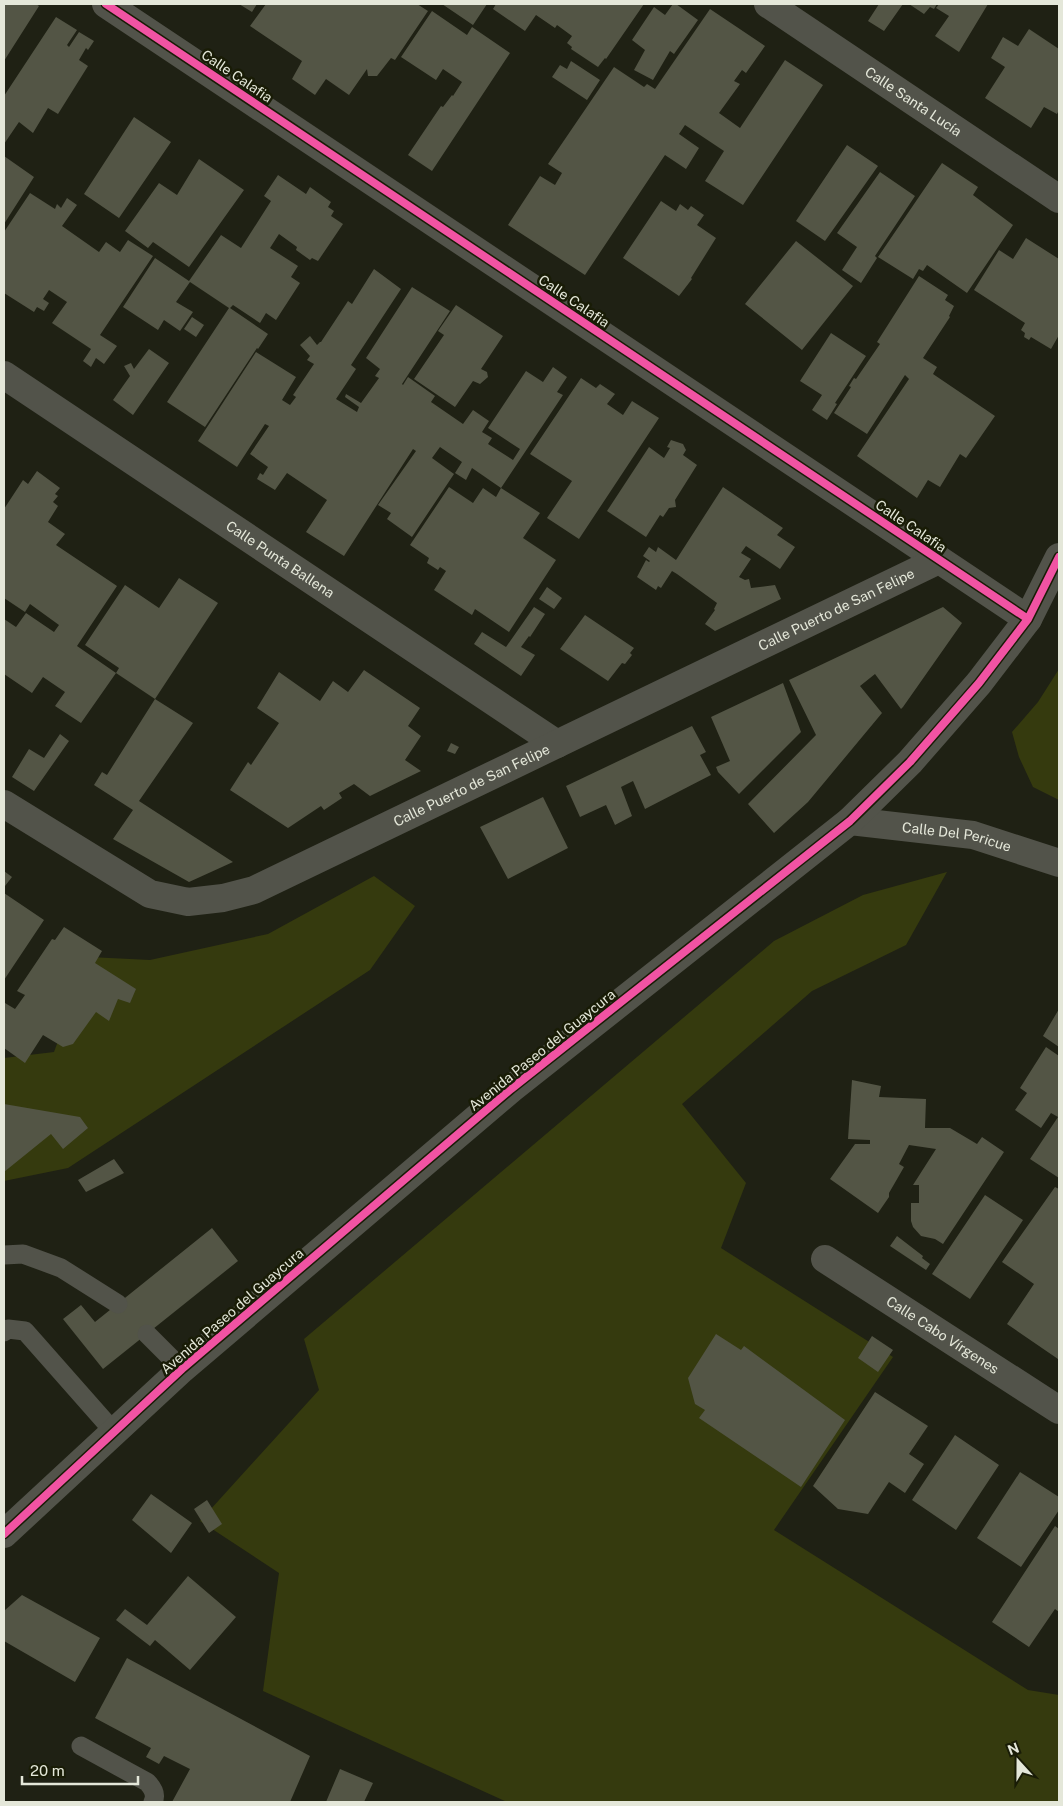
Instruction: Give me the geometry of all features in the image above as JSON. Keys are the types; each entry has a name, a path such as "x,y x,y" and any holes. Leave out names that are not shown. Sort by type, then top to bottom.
{"street":[{"name":"Calle Calafia","path":"106,4 1028,619"},
{"name":"Calle Santa Lucía","path":"768,4 1059,199"},
{"name":"Calle Punta Ballena","path":"4,375 557,744"},
{"name":"Avenida Paseo del Guaycura","path":"4,1534 182,1369 511,1090 850,821 910,762 979,684 1028,619 1059,557"},
{"name":"Calle Puerto de San Felipe","path":"4,804 150,894 188,902 223,898 254,890 939,560"},
{"name":"Calle Del Pericue","path":"850,821 974,835 1059,863"},
{"name":"Calle Cabo Vírgenes","path":"826,1259 1059,1410"}],"lane":[{"path":"4,1255 23,1254 61,1268 118,1304"},
{"path":"4,1332 8,1329 25,1331 115,1433"},
{"path":"148,1334 182,1369"},
{"path":"81,1746 147,1782 153,1788 155,1798 153,1802"}],"green space":[{"path":"1059,669 1059,800 1033,787 1019,757 1012,732 1038,702"},
{"path":"947,872 906,945 812,991 682,1104 746,1183 721,1248 893,1357 774,1530 1028,1690 1059,1695 1059,1802 507,1802 263,1691 279,1573 200,1521 319,1390 304,1339 774,941 863,895"},
{"path":"374,876 415,906 370,970 68,1168 4,1181 4,1058 54,1052 89,957 150,960 268,934"}],"building":[{"path":"4,4 36,4 39,6 4,61"},
{"path":"239,4 257,4 252,12"},
{"path":"266,4 417,4 428,11 395,60 391,58 377,76 368,76 367,69 349,95 326,79 315,95 292,79 302,61 250,26"},
{"path":"442,4 487,4 473,25"},
{"path":"496,4 644,4 606,59 598,67 571,49 572,47 567,43 572,36 557,25 555,28 536,15 525,31 493,9"},
{"path":"673,4 676,4 698,20 674,54 670,51 653,80 634,70 645,50 632,40 654,7 665,15"},
{"path":"879,4 903,4 884,31 868,21"},
{"path":"909,4 937,4 934,9 930,7 924,14"},
{"path":"939,4 988,4 959,52 935,36 949,16 936,8"},
{"path":"710,9 765,46 746,73 742,70 734,81 740,84 719,113 740,128 785,60 823,85 743,205 705,181 724,151 685,125 679,134 699,148 686,169 665,155 585,275 508,225 540,176 555,185 562,173 548,164 614,67 644,87 647,84 655,89"},
{"path":"432,11 467,35 472,27 510,53 432,171 408,155 441,106 443,107 453,96 462,82 443,69 436,80 401,57"},
{"path":"56,17 77,30 67,45 69,47 79,32 94,41 88,50 86,48 79,60 88,66 58,114 48,108 33,133 19,122 4,144 4,96"},
{"path":"1029,29 1059,49 1059,110 1057,114 1044,107 1031,128 985,98 1005,67 991,58 1003,37 1018,46"},
{"path":"571,61 600,80 587,100 552,77 560,65 567,69"},
{"path":"134,117 171,142 119,218 84,194"},
{"path":"847,145 878,166 825,241 796,221"},
{"path":"4,156 34,177 4,224"},
{"path":"199,159 244,190 189,267 153,242 148,248 125,231 159,183 177,195"},
{"path":"942,163 978,187 973,195 1013,225 967,293 927,265 923,271 919,269 913,279 878,257"},
{"path":"880,172 915,196 875,256 877,258 861,283 842,270 857,247 837,233"},
{"path":"278,175 306,194 310,187 331,202 328,207 334,211 331,216 343,224 318,261 312,258 310,260 296,250 297,247 279,234 270,248 298,266 291,277 300,283 276,320 266,313 260,323 233,305 230,308 268,334 205,427 167,402 229,308 190,282 176,302 193,312 180,331 164,320 158,330 123,307 155,258 189,281 221,235 241,248 271,201 264,196"},
{"path":"30,193 55,209 57,204 61,208 67,198 77,205 62,226 99,252 106,242 120,252 128,240 153,256 100,335 117,346 104,364 96,358 91,367 83,361 91,349 52,323 67,302 49,290 43,299 49,303 44,311 37,307 34,312 4,293 4,232"},
{"path":"661,201 676,211 680,204 688,210 691,206 704,215 697,225 716,238 692,279 679,296 623,258"},
{"path":"1026,238 1059,259 1059,335 1051,349 1031,337 1029,340 1024,337 1025,333 1021,330 1025,323 974,290 999,250 1013,259"},
{"path":"796,241 853,286 802,350 745,304"},
{"path":"374,269 401,289 351,365 356,369 336,399 357,412 359,407 345,397 346,394 361,403 379,378 375,376 380,369 366,358 412,287 450,311 402,384 408,377 435,396 431,402 463,424 473,410 489,421 482,432 492,438 488,444 513,460 520,449 488,428 526,371 543,382 553,367 567,377 557,392 563,395 501,488 472,468 466,480 455,473 462,462 440,447 432,458 454,474 412,537 387,519 391,513 378,505 416,451 413,449 344,556 306,532 327,500 287,473 275,490 257,479 260,473 263,475 268,467 250,454 269,426 265,424 237,467 198,441 256,352 296,377 282,400 290,405 296,397 293,395 314,364 307,360 310,356 300,345 310,336 317,345 321,342 348,301 352,304"},
{"path":"919,276 948,295 945,300 954,306 950,317 923,358 937,367 933,374 995,416 966,458 960,454 940,487 928,480 917,498 857,456 909,379 905,375 867,434 834,413 851,387 849,386 854,378 856,379 880,344 877,342"},
{"path":"456,305 503,336 481,369 487,372 488,377 480,384 473,381 455,407 414,379 444,335 438,331"},
{"path":"192,317 204,325 196,337 184,329"},
{"path":"831,333 866,356 835,403 837,404 827,420 812,410 822,395 800,381"},
{"path":"149,349 169,363 133,415 113,400 130,376 124,366 131,363 134,369"},
{"path":"581,378 596,388 600,384 615,394 607,404 623,415 632,401 659,418 579,539 547,518 572,481 530,454"},
{"path":"671,440 683,444 686,450 683,455 697,465 675,500 676,507 669,508 663,517 660,515 646,537 607,511 649,447 664,458 670,448 667,447"},
{"path":"37,471 60,488 55,494 58,496 53,502 58,506 48,522 65,534 56,545 117,586 77,646 116,673 81,723 55,706 65,692 43,677 32,693 4,674 4,619 16,627 26,613 54,632 59,625 30,604 25,612 4,598 4,509 23,480 28,484"},
{"path":"449,487 473,503 483,488 496,497 501,488 540,513 523,538 556,560 509,632 475,609 472,615 434,590 446,571 440,567 438,570 427,563 429,558 410,545"},
{"path":"723,487 783,528 777,535 795,547 780,569 746,546 741,553 751,559 739,577 745,580 749,579 751,588 775,585 781,599 715,631 705,624 715,610 717,603 677,574 672,571 661,588 658,586 656,590 637,577 646,560 650,561 643,556 649,547 656,552 658,547 676,560"},
{"path":"179,578 218,603 155,699 116,673 119,668 85,645 125,585 159,608"},
{"path":"547,587 562,598 554,609 539,599"},
{"path":"534,607 545,614 521,647 535,655 521,676 474,644 482,632 506,647"},
{"path":"943,607 962,623 903,707 901,709 875,674 860,686 882,713 808,802 774,833 748,804 816,735 789,680"},
{"path":"585,615 634,648 630,653 632,655 625,664 622,663 608,681 560,649"},
{"path":"364,670 420,708 408,726 421,736 405,760 421,771 370,796 354,784 339,793 342,798 324,810 321,806 288,828 230,790 248,762 251,765 279,723 257,708 279,672 320,701 333,681 348,692"},
{"path":"783,683 801,732 739,794 718,772 716,767 730,761 711,717"},
{"path":"155,699 193,723 139,801 233,862 189,882 113,839 133,810 94,785 102,772 107,775"},
{"path":"692,726 706,752 700,755 711,775 645,809 633,781 621,787 632,816 615,825 606,805 580,817 566,786"},
{"path":"60,734 69,741 34,791 12,777 29,749 44,758"},
{"path":"451,743 459,747 455,754 447,751"},
{"path":"543,797 568,848 508,879 480,827"},
{"path":"4,871 12,877 5,886 4,885"},
{"path":"4,893 44,920 4,980"},
{"path":"64,927 102,951 95,963 136,989 130,1003 118,999 109,1021 96,1012 73,1044 63,1047 43,1035 25,1063 4,1048 4,1005 5,1003 15,1009 25,995 17,991 52,939 55,940"},
{"path":"1059,1009 1059,1047 1043,1036"},
{"path":"1046,1047 1059,1056 1059,1178 1030,1159 1058,1117 1051,1113 1041,1128 1015,1110 1027,1093 1020,1088"},
{"path":"852,1080 881,1086 879,1097 926,1099 925,1128 950,1128 977,1144 982,1137 1004,1152 943,1244 935,1239 921,1236 913,1227 911,1221 911,1203 919,1203 919,1185 913,1185 936,1149 909,1145 899,1164 904,1167 889,1193 889,1197 878,1213 830,1179 855,1144 870,1144 870,1140 848,1139"},
{"path":"4,1104 80,1117 88,1128 63,1149 51,1134 4,1172"},
{"path":"114,1159 124,1173 86,1192 78,1180"},
{"path":"1055,1187 1059,1189 1058,1359 1007,1324 1034,1284 1002,1262"},
{"path":"985,1195 1023,1220 970,1299 932,1274"},
{"path":"212,1228 238,1261 103,1369 63,1319 81,1305 95,1322"},
{"path":"897,1236 923,1256 922,1258 930,1264 926,1270 890,1246"},
{"path":"716,1334 741,1350 744,1346 845,1420 801,1487 699,1418 705,1410 695,1404 688,1378"},
{"path":"872,1336 893,1350 878,1372 858,1358"},
{"path":"875,1392 928,1426 909,1454 924,1464 905,1493 889,1482 868,1514 838,1509 813,1486"},
{"path":"955,1435 999,1465 956,1530 912,1500"},
{"path":"1020,1472 1059,1497 1059,1510 1021,1567 977,1538"},
{"path":"151,1494 192,1523 171,1553 132,1520"},
{"path":"207,1500 222,1524 209,1533 194,1509"},
{"path":"1055,1526 1059,1529 1059,1612 1055,1609 1029,1647 992,1622"},
{"path":"188,1576 236,1617 190,1670 155,1640 150,1646 116,1620 125,1609 147,1625"},
{"path":"22,1595 100,1638 75,1682 4,1641 4,1611"},
{"path":"127,1658 310,1756 290,1802 172,1802 190,1769 164,1756 159,1764 146,1757 151,1748 95,1718"},
{"path":"340,1769 373,1783 364,1802 326,1802"}],"cycle path":[{"path":"106,4 1028,619"},
{"path":"4,1534 182,1369 511,1089 850,821 910,762 979,683 1028,619 1059,557"}]}
